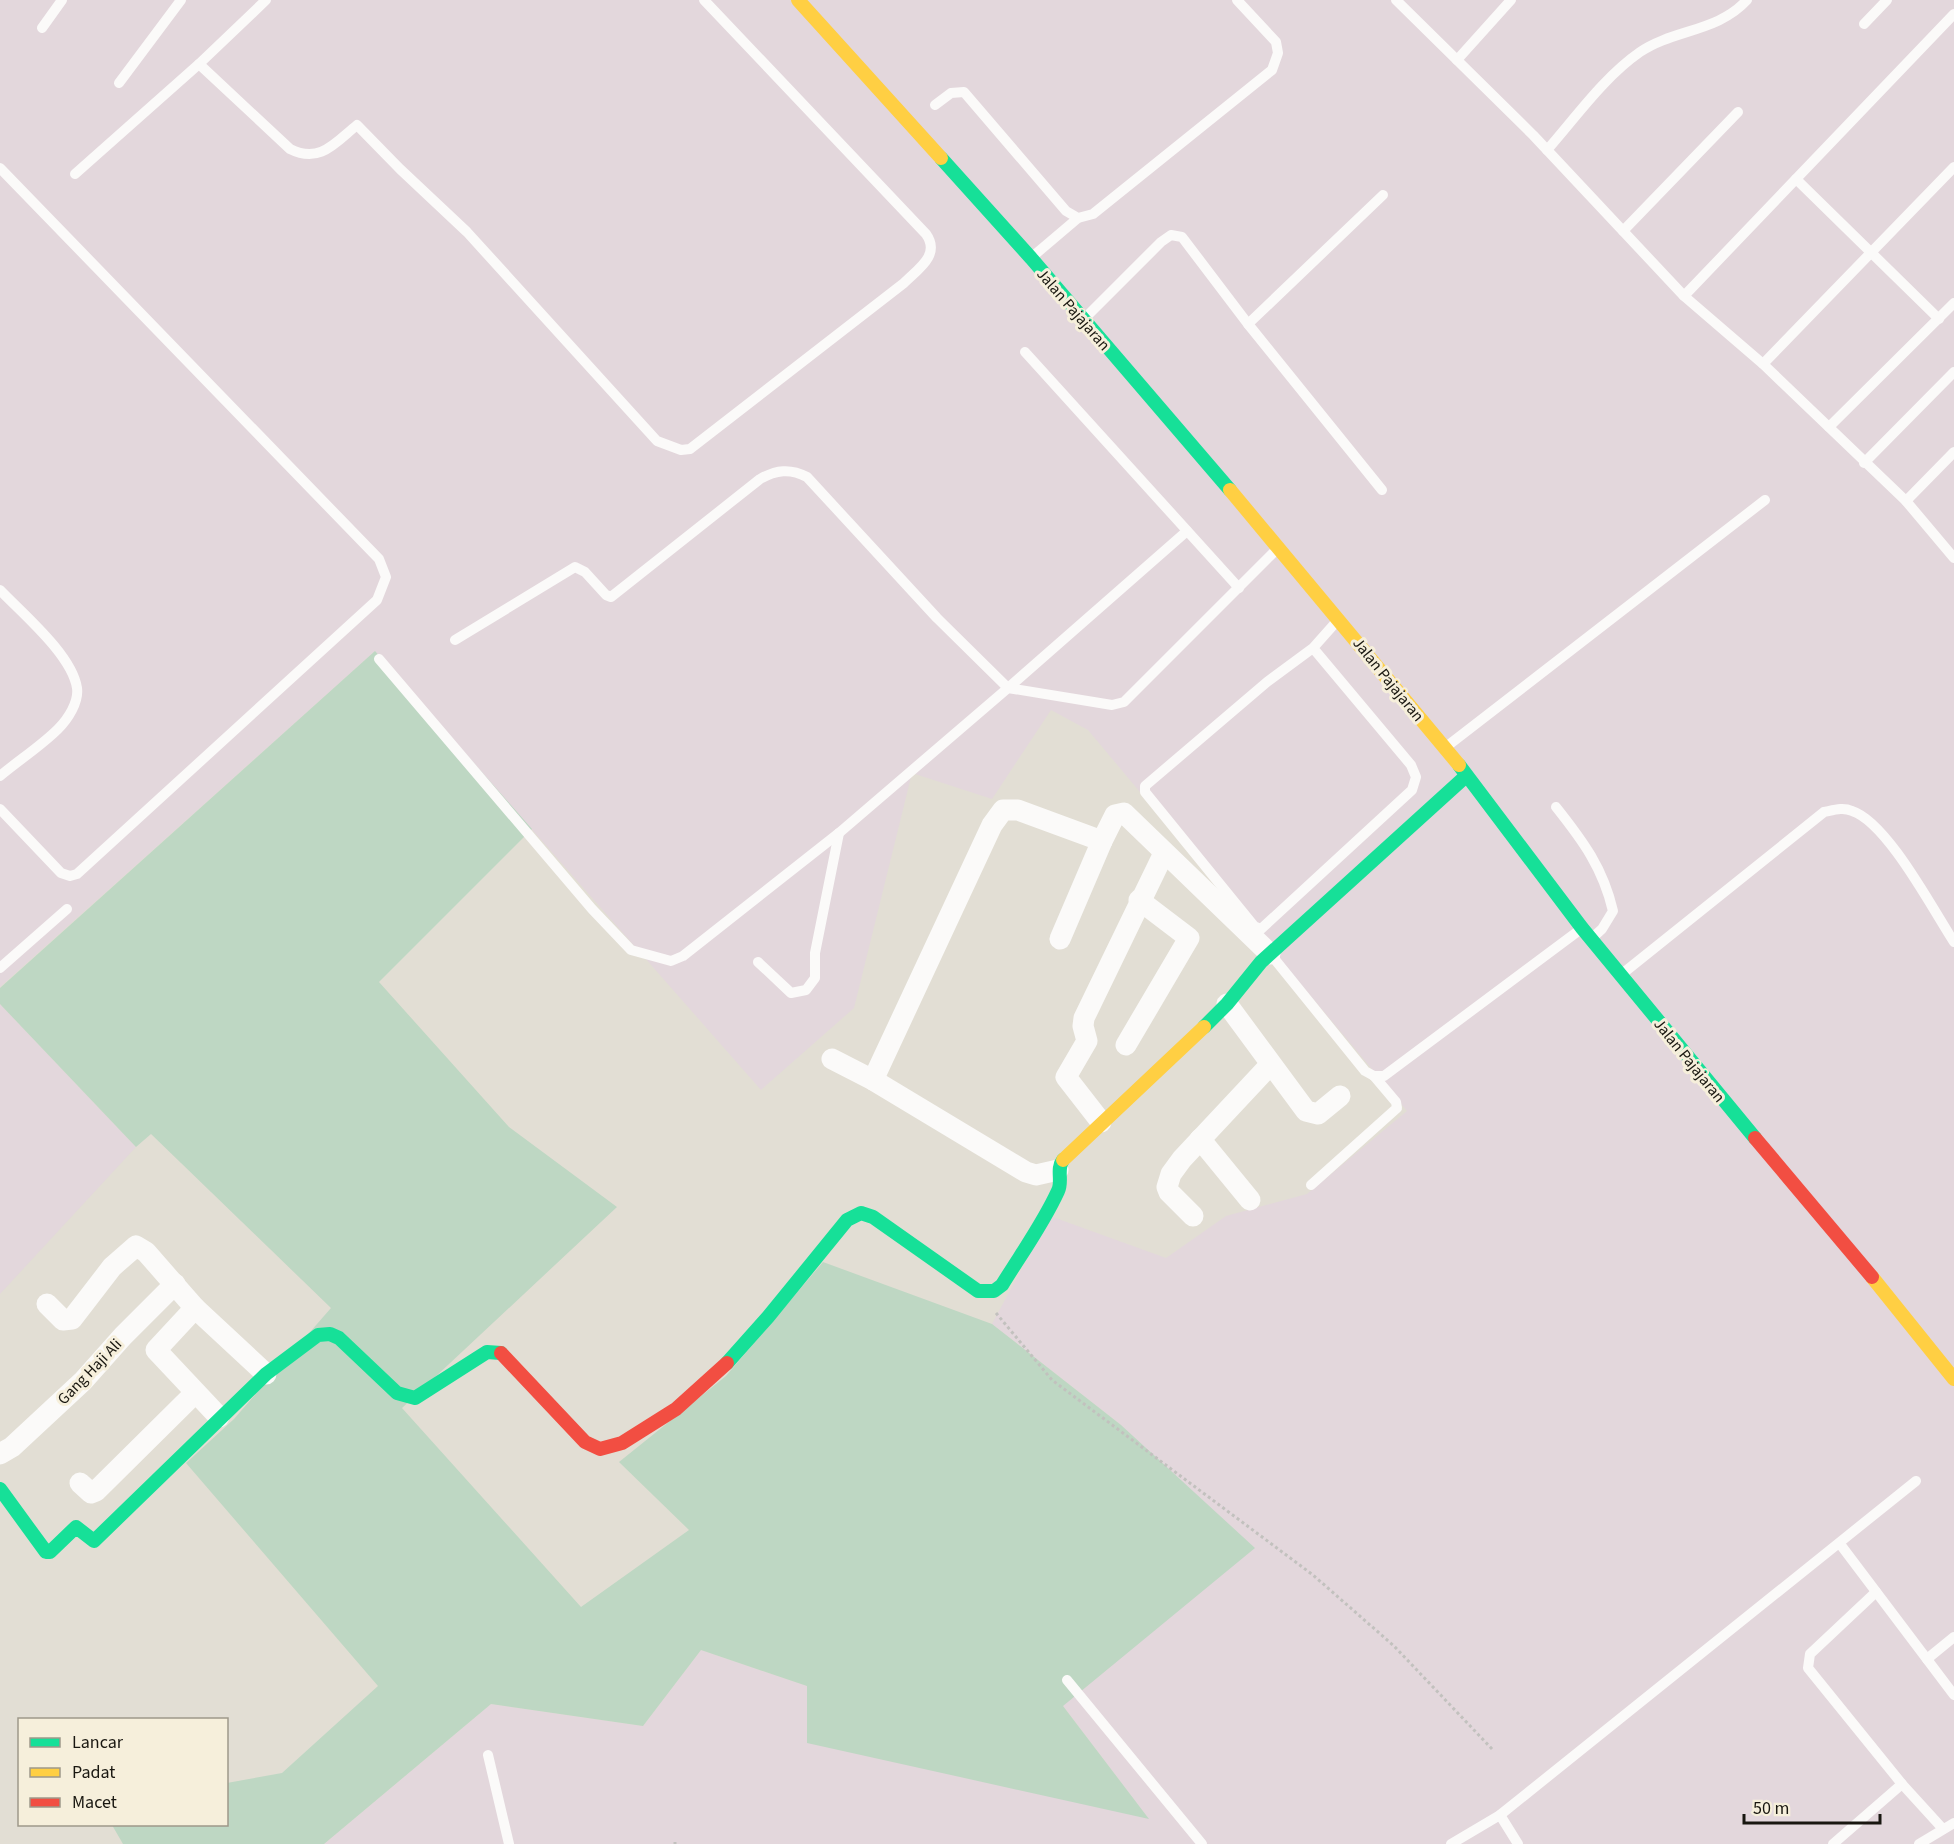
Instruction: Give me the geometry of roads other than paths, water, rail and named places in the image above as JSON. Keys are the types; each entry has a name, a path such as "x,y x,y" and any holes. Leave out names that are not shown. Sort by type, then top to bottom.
{"street":[{"name":"Jalan Pajajaran","path":"798,0 1031,258 1219,475 1277,549 1339,619 1445,747 1465,777 1620,976 1851,1251 1954,1379"},
{"path":"0,1489 46,1552 50,1552 76,1527 94,1541 219,1417 266,1374 309,1339 318,1335 330,1334 339,1338 397,1393 415,1398 487,1352 501,1353 585,1442 593,1448 610,1449 680,1406 710,1379 741,1347 847,1221 855,1215 866,1214 873,1217 978,1291 994,1291 1002,1285 1049,1210 1060,1186 1058,1170 1068,1153 1146,1084 1227,1004 1270,954 1465,777"},
{"path":"873,1080 999,813 1010,808 1018,810 1102,841"},
{"path":"1060,939 1115,815 1124,813 1270,954"},
{"path":"1101,1122 1066,1077 1087,1041 1083,1026 1084,1018 1139,900 1164,853"},
{"path":"1126,1045 1189,938 1139,900"},
{"path":"1227,1004 1270,1065 1312,1115 1318,1114 1340,1096"},
{"path":"832,1059 873,1080 1026,1172 1036,1175 1058,1170"},
{"path":"1193,1216 1167,1188 1171,1174 1200,1138 1270,1065"},
{"path":"1200,1138 1250,1200"},
{"path":"47,1304 63,1320 72,1319 112,1267 130,1248 136,1246 146,1252 195,1308 266,1374"},
{"name":"Gang Haji Ali","path":"0,1454 12,1447 83,1381 123,1336 175,1284"},
{"path":"195,1308 156,1350 219,1417"},
{"path":"81,1484 92,1492 96,1491 195,1393"}],"lane":[{"path":"42,28 62,0"},
{"path":"119,83 181,0"},
{"path":"75,174 199,64 266,0"},
{"path":"199,64 290,149 302,155 318,154 357,125 400,170 467,232 657,441 681,450 690,449 904,283 929,259 932,248 926,234 704,0"},
{"path":"1031,258 1078,218 1093,214 1272,70 1278,53 1276,42 1237,0"},
{"path":"1395,0 1547,150 1684,296 1763,364 1906,501 1954,558"},
{"path":"1457,60 1511,0"},
{"path":"1547,150 1621,66 1641,51 1666,38 1724,19 1747,0"},
{"path":"1864,24 1887,0"},
{"path":"1684,296 1954,14"},
{"path":"935,105 951,93 964,92 1066,211 1078,218"},
{"path":"1623,231 1738,112"},
{"path":"1763,364 1954,167"},
{"path":"0,168 379,559 386,577 377,600 77,874 70,876 61,873 0,809"},
{"path":"1796,179 1939,319"},
{"path":"1248,324 1383,195"},
{"path":"1083,319 1161,242 1175,235 1182,237 1248,324 1382,490"},
{"path":"1829,427 1954,303"},
{"path":"1025,352 1239,588"},
{"path":"1864,463 1954,372"},
{"path":"1906,501 1954,452"},
{"path":"454,640 575,567 581,568 610,597 760,479 774,471 797,471 807,477 937,618 1008,688 1112,705 1124,702 1277,549"},
{"path":"1445,747 1765,500"},
{"path":"379,659 592,909 631,950 645,956 670,961 683,956 839,833 1186,531"},
{"path":"0,590 61,656 77,688 77,697 69,715 58,729 0,776"},
{"path":"1313,648 1411,765 1416,777 1412,790 1261,929 1254,926 1144,792 1145,786 1267,682 1313,648 1339,619"},
{"path":"1374,1077 1384,1076 1586,934 1602,929 1613,911 1606,883 1579,836 1556,807"},
{"path":"1620,976 1824,812 1841,809 1853,811 1870,821 1901,858 1954,942"},
{"path":"758,962 791,993 806,990 816,978 815,953 839,833"},
{"path":"0,968 67,909"},
{"path":"1270,954 1365,1071 1374,1077 1396,1102 1397,1108 1311,1185"},
{"path":"1451,1844 1500,1815 1916,1481"},
{"path":"1840,1544 1954,1695"},
{"path":"1876,1592 1810,1653 1807,1664 1812,1675 1902,1784 1943,1829"},
{"path":"1927,1659 1954,1637"},
{"path":"1067,1680 1202,1844"},
{"path":"488,1755 509,1844"},
{"path":"1833,1844 1902,1784"},
{"path":"1500,1815 1518,1844"},
{"path":"1919,1844 1954,1823"}]}
